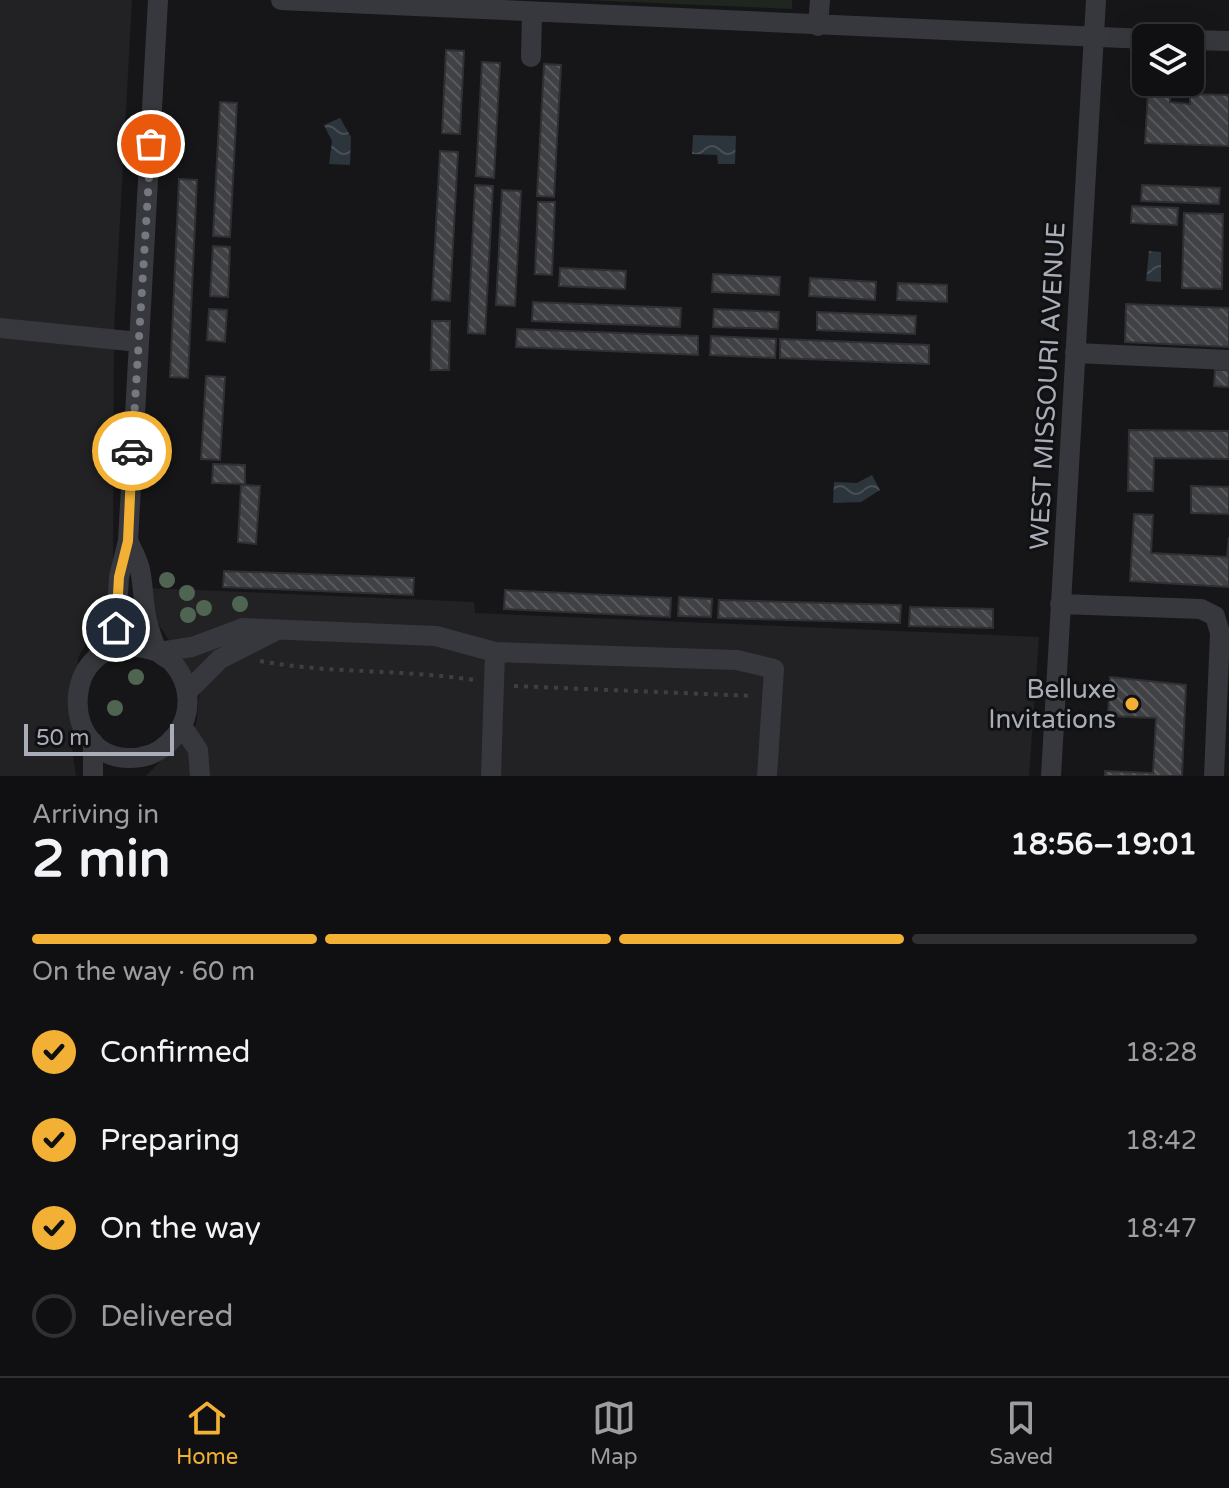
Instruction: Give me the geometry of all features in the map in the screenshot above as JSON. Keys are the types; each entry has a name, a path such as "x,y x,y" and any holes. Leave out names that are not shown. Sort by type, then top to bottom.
{"street":[{"path":"128,541 141,571 144,613 159,652 182,676 188,707 182,726 167,746 136,767 93,742 82,727 76,699 85,671 116,628 119,577 128,541 158,0"},
{"path":"281,0 1132,38"},
{"path":"818,26 820,0"},
{"name":"WEST MISSOURI AVENUE","path":"1051,776 1096,0"},
{"path":"531,57 532,13"},
{"path":"1204,40 1229,41"},
{"path":"0,328 139,342"},
{"path":"1075,353 1229,360"},
{"path":"1060,604 1201,609 1215,616 1220,633 1214,776"},
{"path":"96,658 126,646 159,652 192,647 243,628 436,636 495,652 737,660 774,669 767,776"},
{"path":"187,692 220,659 275,631"},
{"path":"491,776 495,652"},
{"path":"182,726 198,750 200,776"},
{"path":"93,742 93,776"}],"shaded area":[{"path":"0,0 132,0 114,330 113,596 78,658 72,748 76,776 0,776"},
{"path":"585,0 792,0 792,9"},
{"path":"149,588 474,602 475,613 1039,637 1029,776 146,776 196,725 200,688 157,622"}],"water":[{"path":"340,118 351,137 350,165 329,164 332,141 324,125"},
{"path":"693,135 736,136 735,164 718,164 717,155 692,154"},
{"path":"1149,251 1161,252 1161,282 1146,281"},
{"path":"872,475 880,490 861,502 833,503 834,482 857,483"}],"building":[{"path":"446,50 464,51 460,134 442,133"},
{"path":"482,62 500,63 494,178 476,176"},
{"path":"544,64 561,65 554,197 537,196"},
{"path":"1229,95 1229,146 1145,143 1148,96 1170,96 1170,102 1190,104 1190,96"},
{"path":"220,102 237,103 230,237 213,236"},
{"path":"440,151 458,152 450,301 432,300"},
{"path":"179,179 197,180 188,378 170,377"},
{"path":"475,185 493,186 485,334 468,333"},
{"path":"1142,185 1220,188 1219,204 1141,201"},
{"path":"502,190 521,191 515,306 496,305"},
{"path":"538,202 555,202 552,275 535,274"},
{"path":"1132,206 1178,208 1177,225 1131,223"},
{"path":"1184,213 1223,214 1222,289 1182,288"},
{"path":"213,246 230,247 228,297 210,296"},
{"path":"560,268 626,271 625,289 559,286"},
{"path":"713,274 780,277 779,295 712,292"},
{"path":"810,278 876,282 875,300 809,296"},
{"path":"898,283 947,285 947,302 897,300"},
{"path":"533,302 681,308 680,327 532,321"},
{"path":"1126,304 1229,308 1229,347 1125,342"},
{"path":"209,309 227,310 225,342 207,340"},
{"path":"714,309 779,312 778,329 713,327"},
{"path":"817,312 916,316 915,334 817,330"},
{"path":"432,321 450,321 449,370 431,370"},
{"path":"517,329 698,336 698,355 516,347"},
{"path":"711,336 776,339 775,358 710,355"},
{"path":"780,339 929,345 929,364 780,358"},
{"path":"1215,370 1229,370 1229,387 1214,386"},
{"path":"206,376 225,377 220,460 201,459"},
{"path":"1129,430 1229,431 1229,459 1154,458 1153,491 1128,491"},
{"path":"213,464 245,465 245,484 212,483"},
{"path":"241,485 260,486 256,544 238,542"},
{"path":"1191,486 1229,487 1229,514 1191,513"},
{"path":"1134,514 1153,515 1151,553 1227,557 1229,537 1229,587 1130,581"},
{"path":"224,571 414,578 413,595 223,587"},
{"path":"505,590 671,598 670,617 504,609"},
{"path":"679,597 712,599 711,617 678,616"},
{"path":"719,600 901,605 900,623 718,618"},
{"path":"910,607 993,609 993,628 909,626"},
{"path":"1110,677 1186,685 1182,776 1105,776 1105,771 1153,773 1156,718 1108,716"}],"way so far":[{"path":"132,451 151,144"}],"place":[{"name":"Belluxe Invitations","path":"1132,704"}],"route":[{"path":"116,628 119,577 128,541 132,451"}]}
